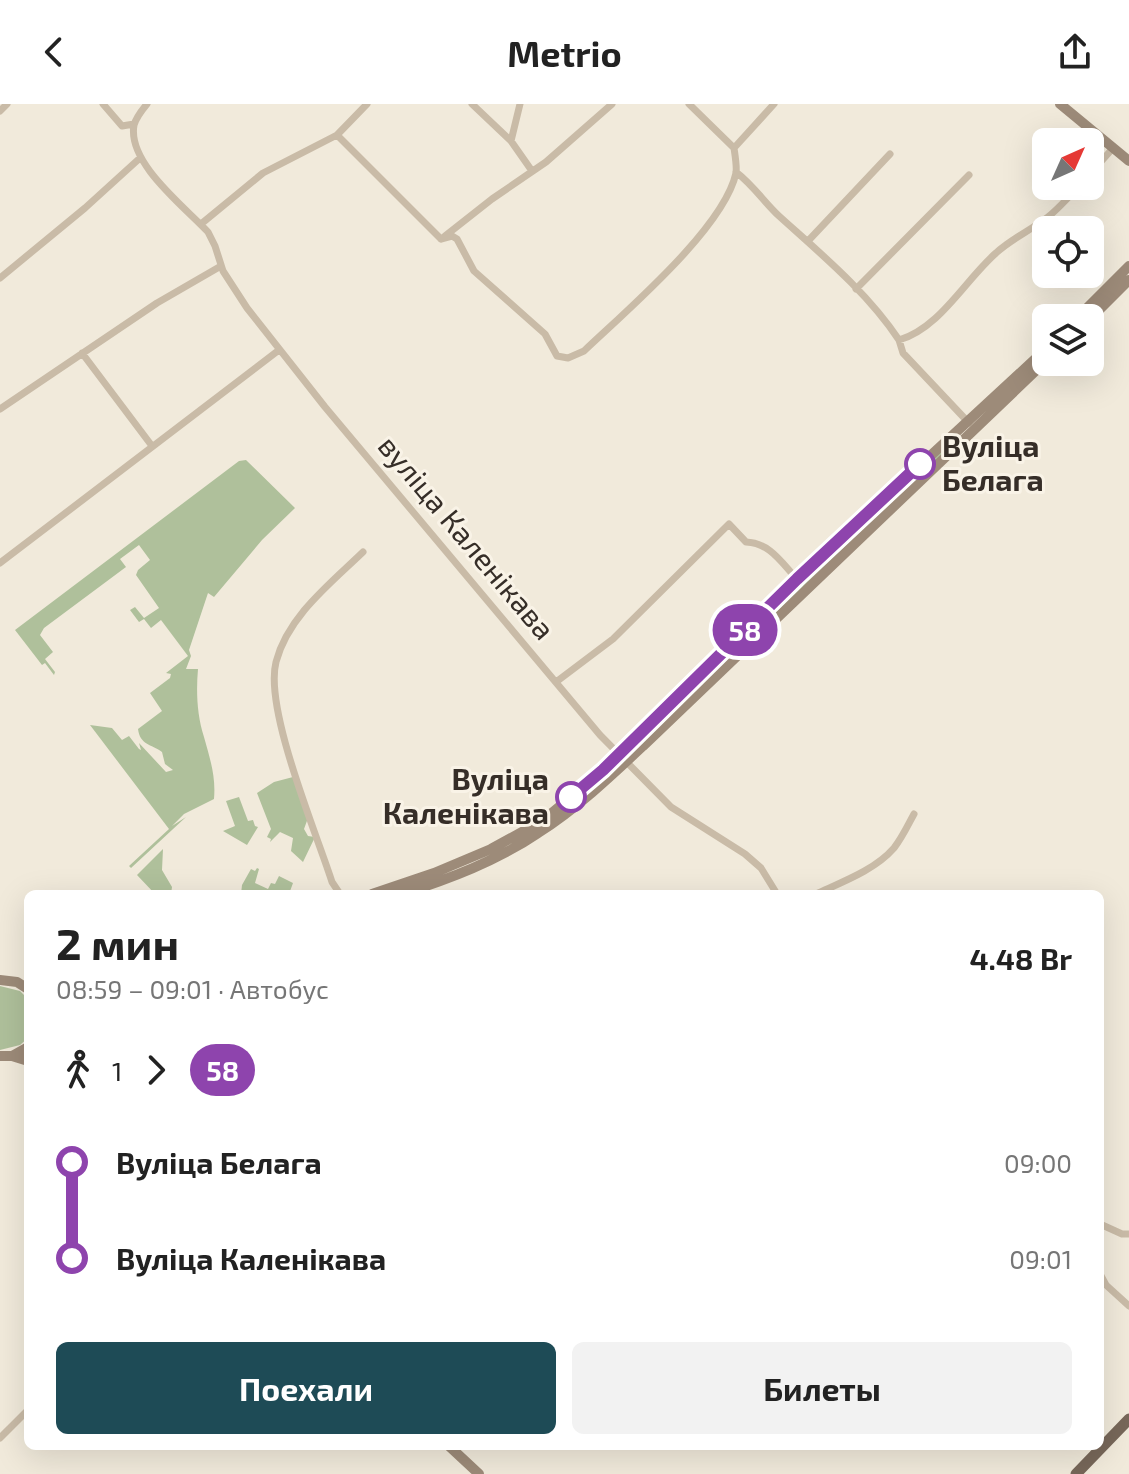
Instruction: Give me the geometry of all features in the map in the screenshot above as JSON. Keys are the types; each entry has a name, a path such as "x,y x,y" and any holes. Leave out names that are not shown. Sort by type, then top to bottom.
{"main road":[{"path":"1104,1445 1129,1419"},
{"path":"1076,1474 1099,1450"}],"street":[{"path":"0,111 7,104"},
{"path":"103,104 122,126 134,124"},
{"path":"0,278 140,158 134,139 134,124 147,104"},
{"path":"201,224 263,173 337,135 367,104"},
{"path":"472,104 511,141 532,171"},
{"path":"511,141 520,104"},
{"path":"441,239 532,171 612,104"},
{"path":"441,239 452,236 457,239 474,271 545,334 557,356 568,358 584,351 703,232 718,213 736,172 734,148 689,104"},
{"path":"734,148 774,104"},
{"path":"1060,104 1129,161"},
{"path":"337,135 441,239"},
{"path":"1104,158 1113,148"},
{"path":"808,241 890,154"},
{"name":"вуліца Каленікава","path":"140,158 201,224 215,246 221,266 247,308 279,350 556,682 622,758 671,807 745,854 761,868 775,890"},
{"path":"736,172 759,191 776,214 808,241 886,320 903,353 971,425"},
{"path":"856,289 969,175"},
{"path":"899,340 912,336 924,327 993,255 1047,217 1065,200"},
{"path":"0,409 157,303 221,266"},
{"path":"1091,304 1129,266"},
{"path":"1104,307 1127,287"},
{"path":"0,563 279,350"},
{"path":"82,353 152,446"},
{"path":"414,890 519,845 561,817 1032,363"},
{"path":"384,890 434,873 512,838 542,821 622,758 797,579 1032,373"},
{"path":"556,682 613,639 729,524 746,542 761,543 769,548 797,579"},
{"path":"337,890 295,773 274,687 276,662 288,634 308,606 363,552"},
{"path":"825,890 857,875 888,854 914,814"},
{"path":"0,980 17,982 24,986"},
{"path":"1104,1226 1129,1234"},
{"path":"1104,1281 1129,1306"},
{"path":"0,1438 24,1414"},
{"path":"453,1450 479,1474"}],"green space":[{"path":"952,439 955,443 652,734 641,740 793,590"},
{"path":"246,460 295,508 262,540 214,597 208,593 189,650 191,656 186,669 198,669 198,712 212,768 214,799 184,814 172,826 186,817 131,868 129,866 169,829 90,725 112,728 122,740 129,736 166,772 173,770 165,764 162,752 144,741 138,729 162,711 150,693 170,678 171,674 166,673 188,656 161,620 151,628 144,619 139,622 130,610 135,607 144,618 159,608 136,575 150,560 139,545 120,559 126,567 44,628 40,635 53,652 45,659 54,675 45,663 42,665 15,630 239,461"},
{"path":"293,777 308,818 304,829 308,836 315,837 303,862 291,851 293,838 280,832 270,842 271,839 267,837 271,829 257,793 274,782"},
{"path":"239,797 248,821 253,820 258,827 247,845 223,831 235,826 226,801"},
{"path":"163,849 162,870 172,890 151,890 137,875"},
{"path":"251,869 259,869 255,883 268,889 279,876 293,883 290,890 241,890"},
{"path":"0,986 24,995 24,1042 0,1050"}],"bus line":[{"name":"58","path":"571,797 603,770 797,579 920,464"}],"place":[{"name":"Вуліца Белага","path":"920,464"},
{"name":"Вуліца Каленікава","path":"571,797"}]}
